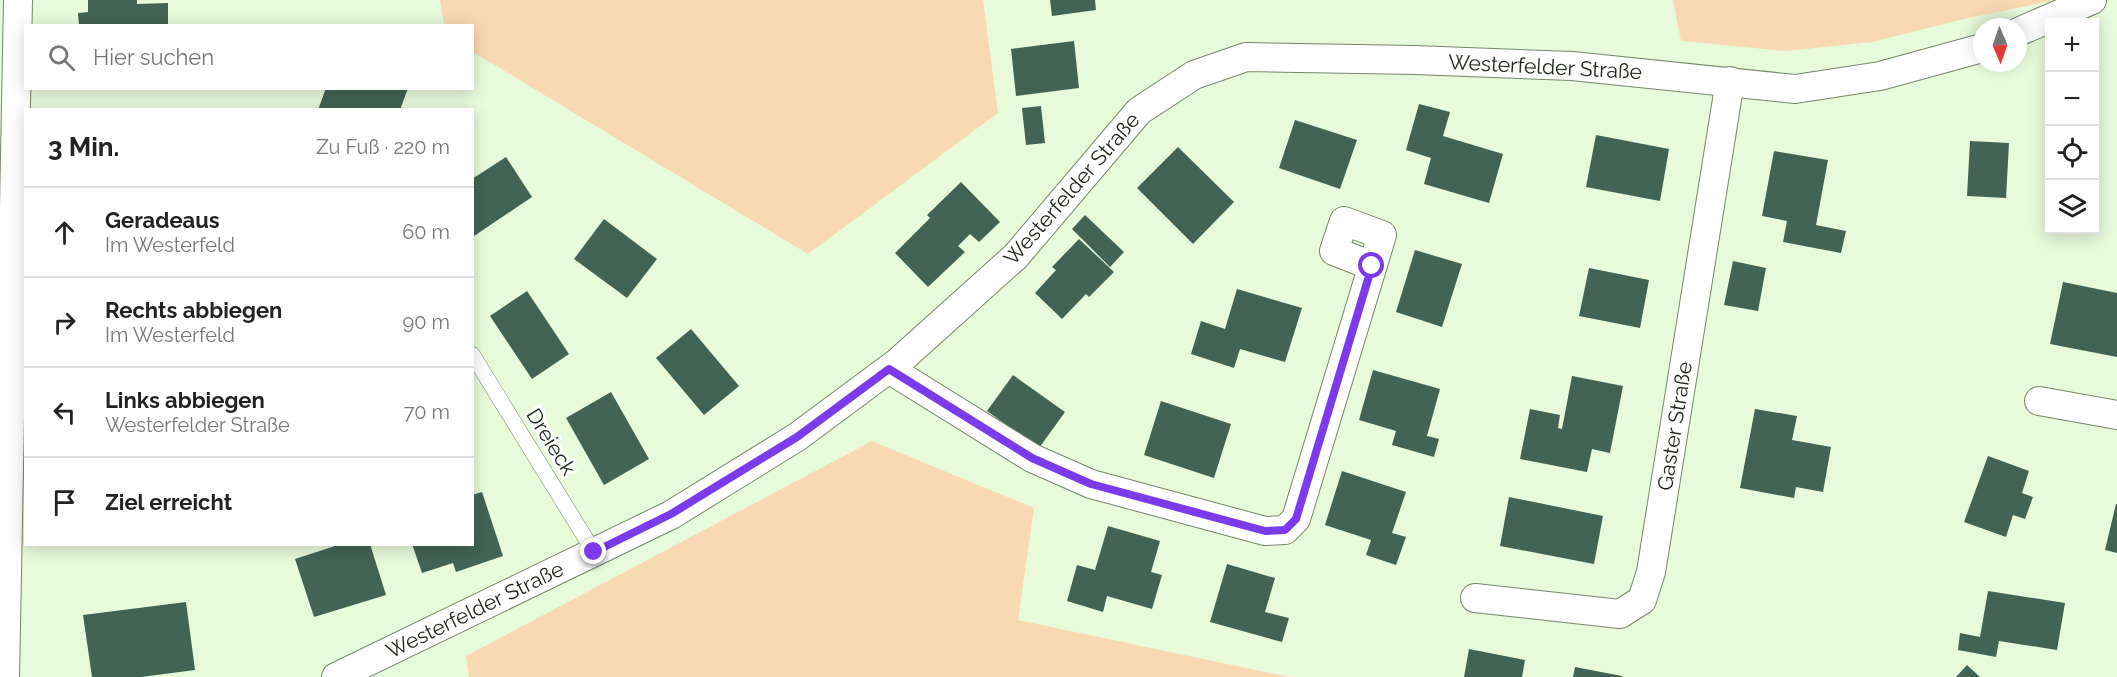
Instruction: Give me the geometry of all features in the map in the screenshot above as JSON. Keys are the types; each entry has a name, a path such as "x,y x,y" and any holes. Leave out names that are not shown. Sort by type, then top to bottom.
{"street":[{"path":"5,677 6,273 18,0"},
{"path":"2027,28 2092,0"},
{"name":"Westerfelder Straße","path":"336,677 671,514 797,437 889,369 1017,256 1139,111 1194,75 1246,57 1572,66 1795,89 1880,76 1973,50"},
{"name":"Gaster Straße","path":"1475,598 1620,614 1642,600 1653,561 1730,81"},
{"path":"889,369 1032,458 1091,484 1265,531 1285,530 1296,519 1372,266"},
{"path":"2039,401 2117,415"}],"lane":[{"name":"Dreieck","path":"474,357 594,552"}],"shaded area":[{"path":"440,0 983,0 998,113 808,254 474,53 474,24 444,24"},
{"path":"1673,0 2051,1 1968,18 1872,42 1786,51 1681,41"},
{"path":"872,441 1034,508 1018,620 1289,677 469,677 466,656"}],"building":[{"path":"88,0 137,0 137,4 168,3 168,24 79,24 78,13 88,12"},
{"path":"1050,0 1095,0 1096,10 1052,16"},
{"path":"1074,41 1079,88 1016,96 1011,49"},
{"path":"325,90 407,90 401,108 319,108"},
{"path":"1419,104 1450,112 1443,136 1503,154 1489,203 1424,184 1431,158 1406,150"},
{"path":"1041,106 1045,143 1026,145 1022,108"},
{"path":"1295,120 1357,140 1340,189 1279,168"},
{"path":"1596,135 1669,149 1660,201 1586,187"},
{"path":"1970,141 2009,143 2006,198 1967,196"},
{"path":"1178,147 1234,202 1193,244 1137,188"},
{"path":"1774,151 1828,160 1816,225 1846,231 1841,253 1783,242 1787,221 1762,216"},
{"path":"506,157 532,197 474,236 474,178"},
{"path":"961,182 1000,222 979,242 970,234 958,246 965,252 928,287 895,253 930,218 927,215"},
{"path":"1085,215 1124,252 1110,267 1072,229"},
{"path":"604,219 657,259 627,298 574,259"},
{"path":"1079,239 1114,272 1089,297 1086,294 1062,319 1035,293 1056,270 1052,267"},
{"path":"1415,250 1462,264 1442,327 1396,312"},
{"path":"1733,261 1766,268 1758,311 1724,305"},
{"path":"1589,268 1649,280 1640,328 1579,316"},
{"path":"2063,282 2117,293 2117,357 2050,344"},
{"path":"1237,289 1302,308 1285,362 1240,349 1234,368 1191,354 1201,321 1225,329"},
{"path":"527,291 569,354 532,379 490,316"},
{"path":"691,329 739,386 704,415 656,358"},
{"path":"1373,370 1440,389 1427,436 1439,439 1434,457 1392,445 1396,431 1359,420"},
{"path":"1013,375 1065,412 1039,448 987,411"},
{"path":"1572,376 1623,386 1610,453 1592,449 1587,472 1520,459 1530,409 1560,415 1558,428 1562,429"},
{"path":"611,392 649,459 604,485 566,418"},
{"path":"1161,401 1231,424 1214,478 1144,455"},
{"path":"1755,409 1797,416 1792,440 1831,447 1823,492 1796,487 1794,498 1740,488"},
{"path":"1988,456 2029,471 2022,493 2033,497 2025,519 2013,515 2006,537 1964,522"},
{"path":"1342,471 1406,492 1392,533 1406,537 1396,565 1366,555 1371,540 1325,525"},
{"path":"482,492 503,556 456,572 453,563 422,573 413,546 474,546 474,494"},
{"path":"1509,497 1603,516 1594,564 1500,546"},
{"path":"2117,504 2117,553 2105,550"},
{"path":"1108,526 1160,541 1151,572 1162,575 1152,609 1107,596 1103,612 1067,601 1077,565 1095,570"},
{"path":"335,546 371,546 386,595 314,617 295,559"},
{"path":"1227,564 1275,578 1265,612 1289,618 1282,642 1210,622"},
{"path":"1988,591 2065,603 2057,650 1999,641 1996,657 1958,650 1960,633 1980,637"},
{"path":"186,602 195,670 141,677 92,677 83,615"},
{"path":"1469,649 1525,660 1522,677 1464,677"},
{"path":"1967,665 1980,677 1956,677"},
{"path":"1575,667 1622,676 1622,677 1573,677"}],"route":[{"path":"594,552 671,514 797,437 889,369 1032,458 1091,484 1265,531 1285,530 1296,519 1372,266"}]}
